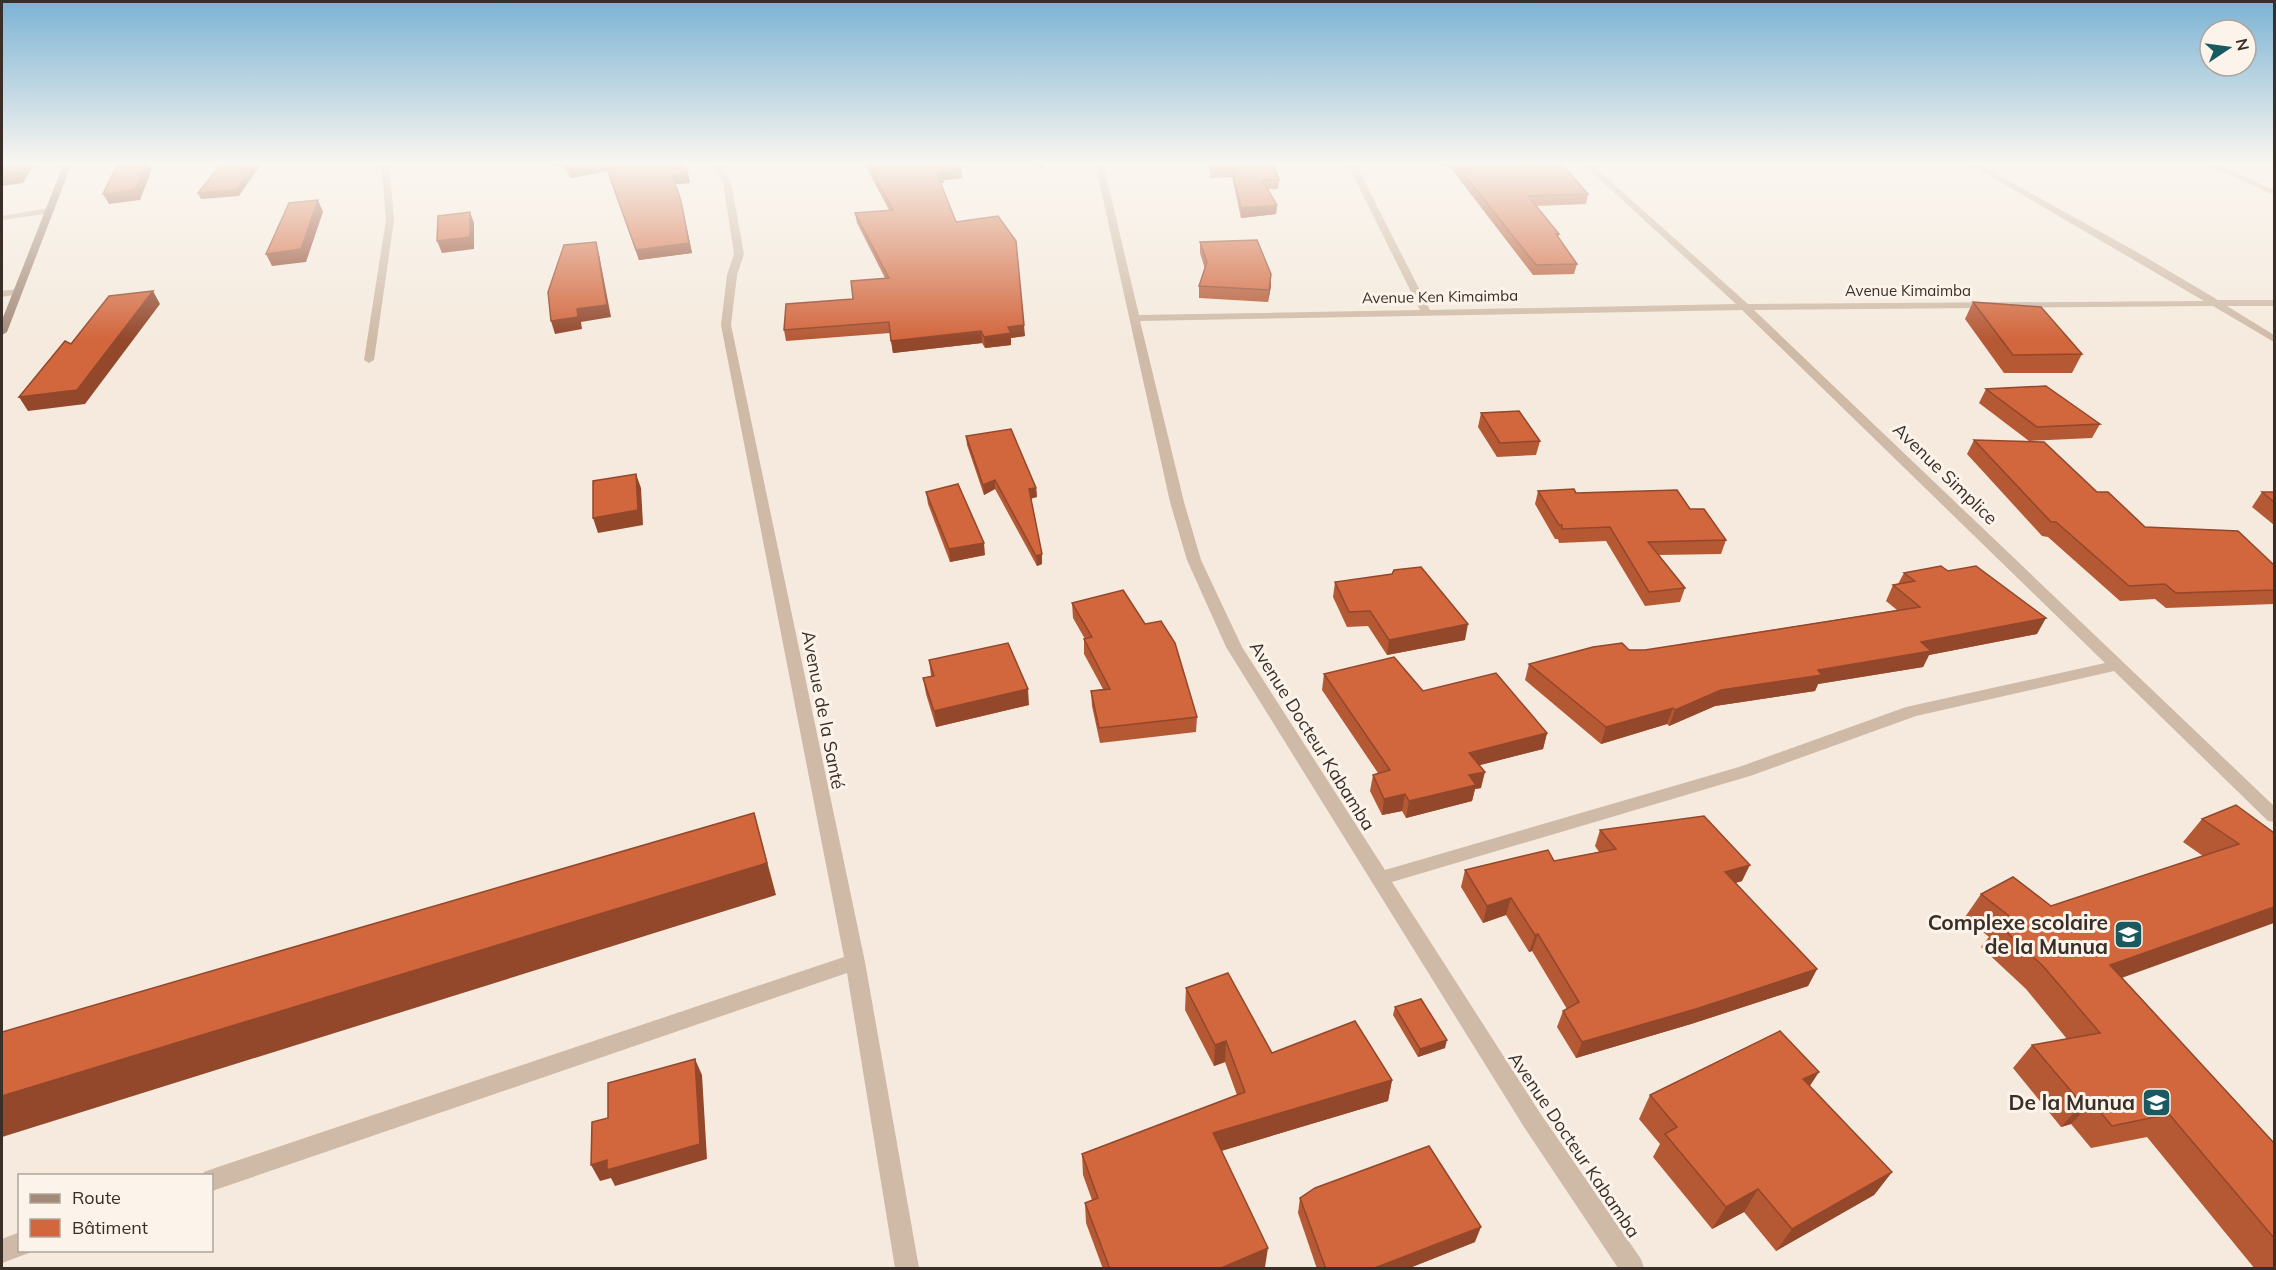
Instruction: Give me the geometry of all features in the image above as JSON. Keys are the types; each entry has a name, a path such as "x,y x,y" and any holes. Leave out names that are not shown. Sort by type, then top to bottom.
{"main road":[{"path":"2,329 45,222"}],"street":[{"path":"369,360 390,222"},
{"name":"Avenue de la Santé","path":"734,222 739,254 732,275 726,325 855,962 907,1269"},
{"name":"Avenue Docteur Kabamba","path":"1112,222 1177,502 1194,560 1234,647 1532,1120 1632,1269"},
{"path":"1381,222 1426,312"},
{"name":"Avenue Simplice","path":"1651,222 1745,307 2274,816"},
{"path":"2077,222 2274,339"},
{"path":"2,294 17,292"},
{"name":"Avenue Kimaimba","path":"1745,307 2274,303"},
{"name":"Avenue Ken Kimaimba","path":"1136,318 1745,307"},
{"path":"1379,879 1744,772 1912,711 2117,664"},
{"path":"213,1180 855,962"},
{"path":"2,1251 18,1245"}],"building":[{"path":"280,222 310,222 301,249 266,254"},
{"path":"438,222 470,222 470,237 437,241"},
{"path":"626,222 685,222 689,243 636,250"},
{"path":"860,222 1003,222 1016,241 1024,325 1008,327 1011,333 984,337 981,331 891,341 889,322 784,330 786,304 853,299 851,281 889,278"},
{"path":"1502,222 1549,222 1577,264 1536,265"},
{"path":"1257,240 1271,274 1269,290 1199,286 1207,262 1200,242"},
{"path":"596,242 607,305 577,309 578,317 551,321 548,292 564,245"},
{"path":"153,291 77,390 19,397 65,341 71,344 109,296"},
{"path":"1973,302 2041,307 2082,354 2013,355"},
{"path":"2046,386 2100,424 2037,427 1986,389"},
{"path":"1519,411 1540,441 1500,443 1481,413"},
{"path":"1011,429 1036,488 1029,489 1042,554 1036,556 995,480 983,485 966,436"},
{"path":"1974,440 2044,442 2097,492 2108,492 2145,527 2238,531 2274,565 2274,590 2176,593 2165,584 2129,586 2056,522 2051,522"},
{"path":"636,474 638,510 593,518 593,481"},
{"path":"958,484 984,543 949,549 926,492"},
{"path":"1574,489 1576,493 1677,490 1690,509 1704,509 1726,540 1648,542 1685,588 1649,592 1610,527 1562,529 1562,525 1559,525 1538,491"},
{"path":"2262,492 2274,492 2274,502"},
{"path":"1941,566 1948,571 1976,566 2046,618 1921,642 1931,651 1818,670 1822,675 1721,690 1675,710 1673,708 1606,727 1529,664 1593,647 1622,643 1629,650 1645,650 1920,607 1893,585 1915,581 1904,573"},
{"path":"1421,567 1468,624 1389,640 1370,611 1349,612 1335,582 1392,574 1394,570"},
{"path":"1123,590 1145,624 1161,621 1175,643 1197,717 1099,728 1091,691 1110,689 1084,639 1092,637 1072,603"},
{"path":"1008,643 1028,689 934,711 923,678 934,676 929,660"},
{"path":"1394,657 1423,691 1496,673 1547,733 1469,753 1485,772 1469,775 1476,785 1409,801 1405,794 1384,799 1373,775 1390,770 1324,674"},
{"path":"2236,805 2274,833 2274,907 2110,965 2274,1143 2274,1238 2169,1114 2112,1126 2092,1102 2082,1104 2032,1045 2100,1033 2043,966 1998,924 2013,919 1981,894 2013,877 2051,906 2239,844 2202,819"},
{"path":"754,813 767,863 2,1096 2,1032"},
{"path":"1704,816 1750,865 1725,872 1817,969 1699,1008 1582,1042 1563,1011 1579,1002 1538,934 1535,935 1511,898 1487,906 1465,870 1548,850 1554,861 1616,849 1600,830"},
{"path":"1228,973 1272,1053 1355,1021 1392,1080 1213,1133 1268,1248 1219,1269 1110,1269 1085,1203 1098,1198 1082,1154 1245,1092 1226,1041 1215,1045 1186,988"},
{"path":"1421,999 1447,1040 1420,1049 1395,1007"},
{"path":"1780,1031 1819,1072 1803,1079 1892,1172 1792,1229 1758,1189 1726,1207 1665,1134 1677,1127 1650,1095"},
{"path":"695,1059 700,1144 607,1170 607,1160 591,1165 592,1122 608,1118 608,1083"},
{"path":"1429,1146 1481,1227 1372,1269 1326,1269 1300,1198 1315,1188"}],"place":[{"name":"Complexe scolaire de la Munua","path":"2129,935"},
{"name":"De la Munua","path":"2156,1103"}]}
